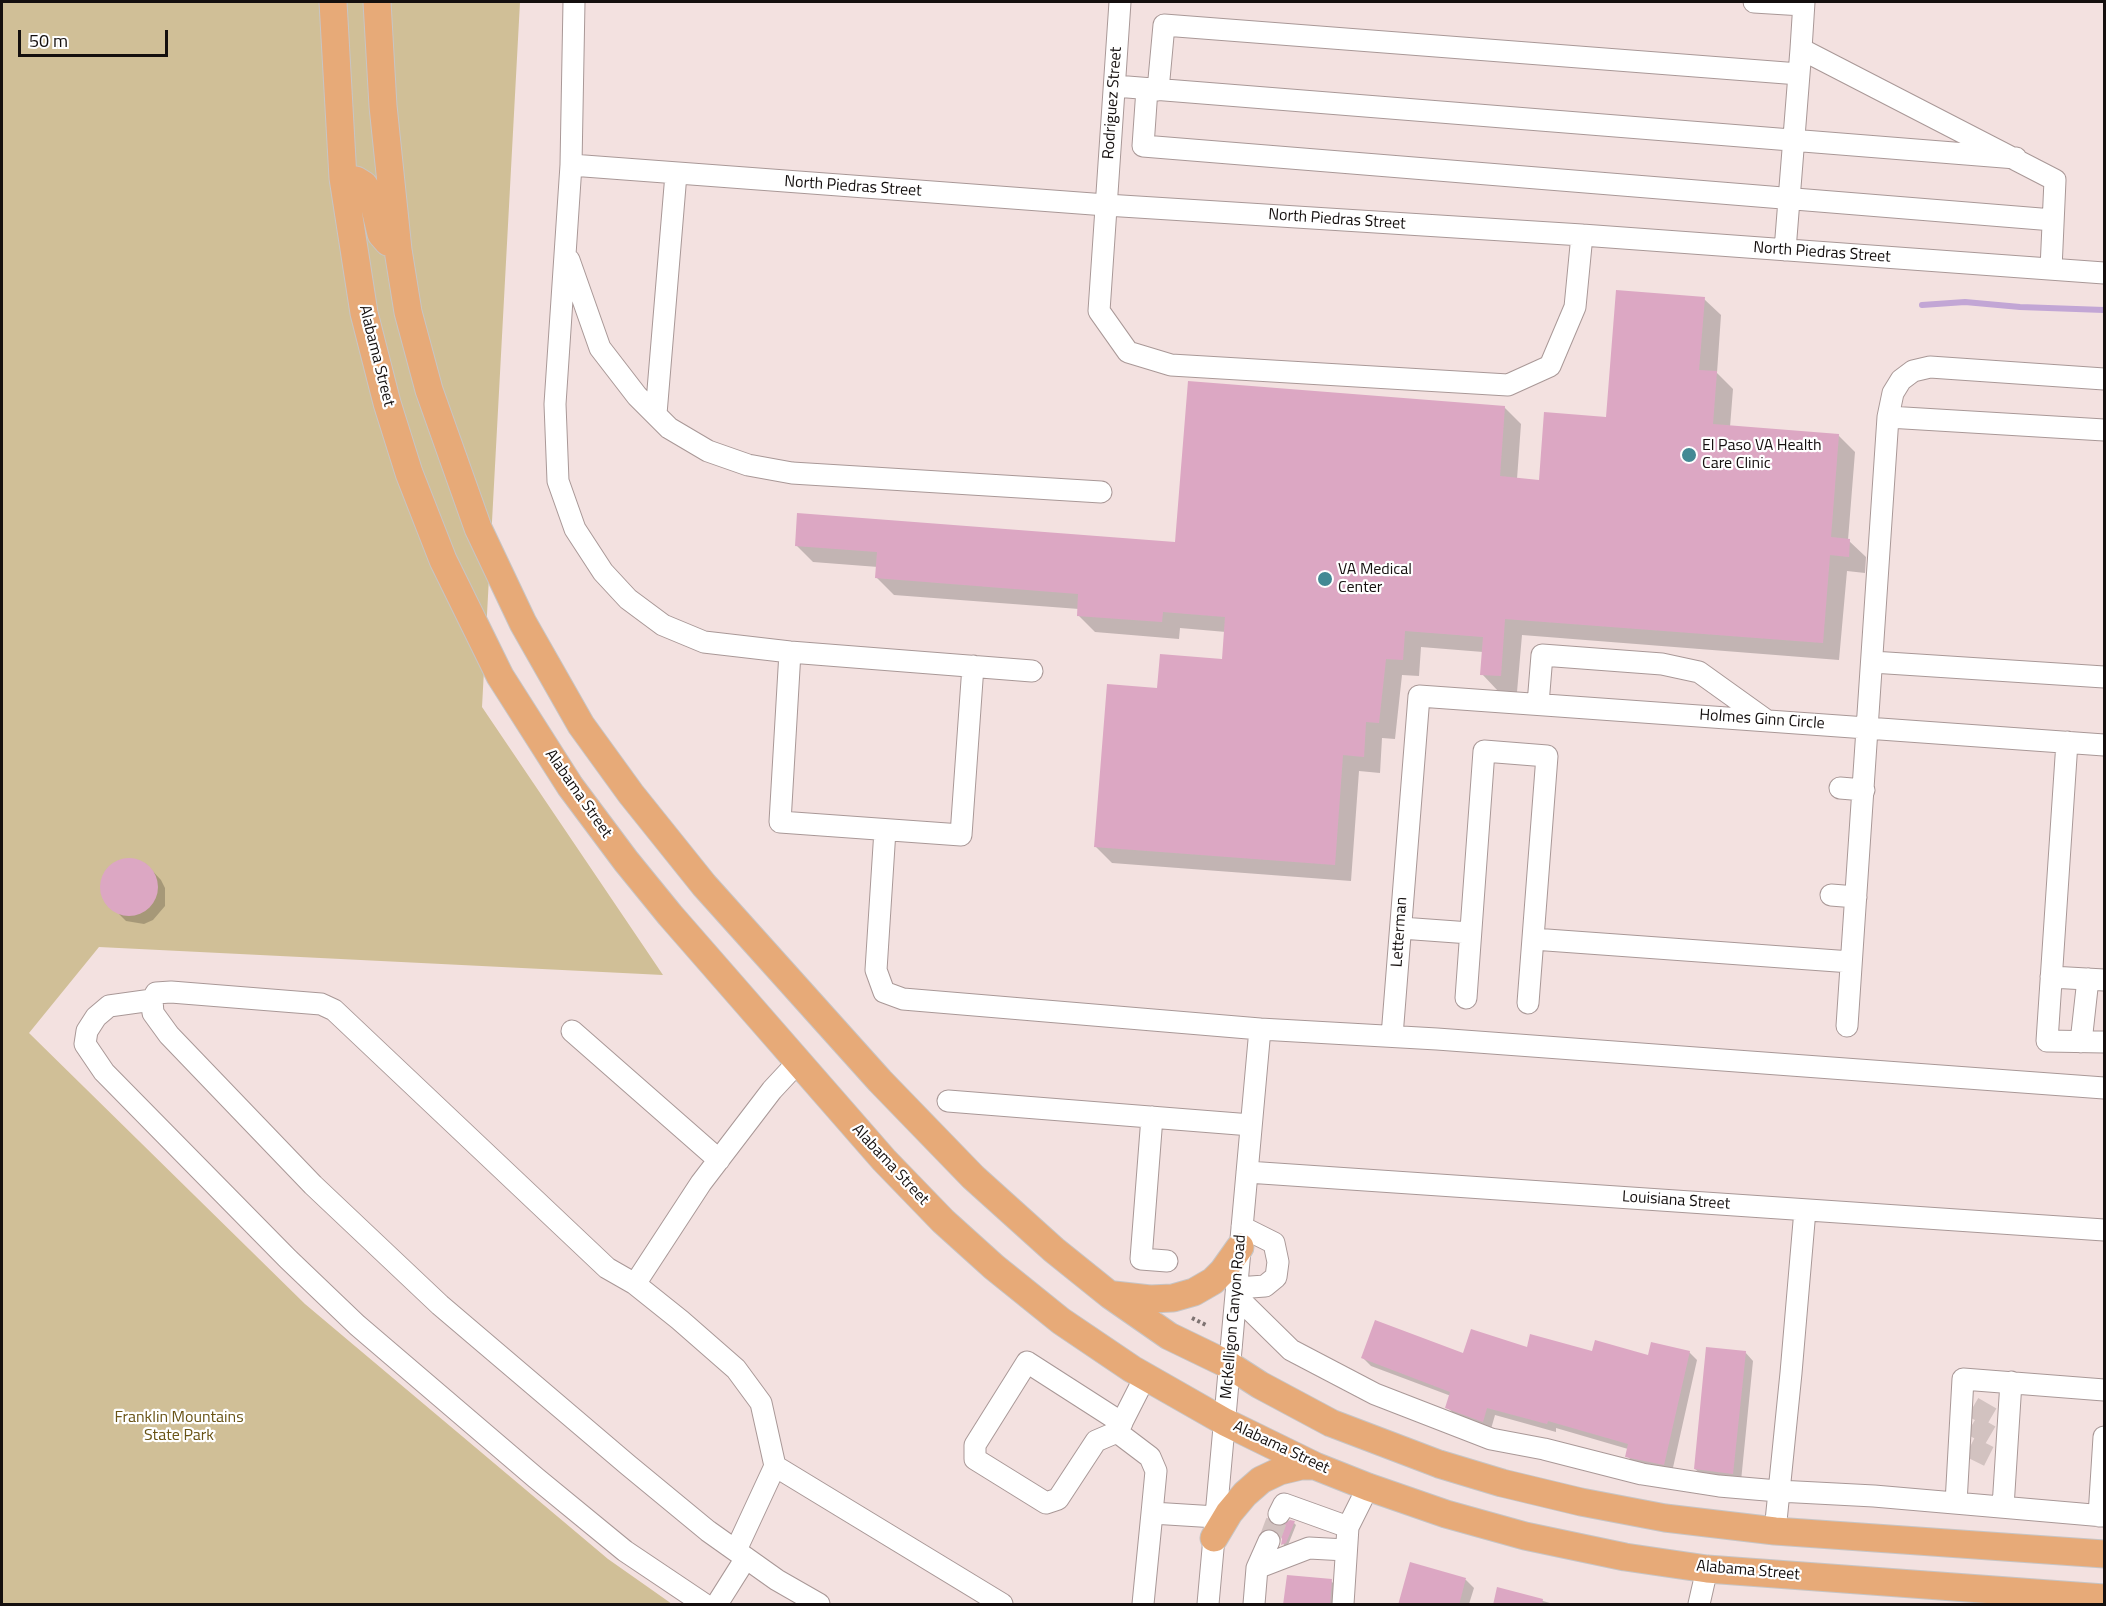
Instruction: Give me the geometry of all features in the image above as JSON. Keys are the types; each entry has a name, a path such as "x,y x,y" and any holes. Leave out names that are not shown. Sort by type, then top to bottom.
{"main road":[{"name":"Alabama Street","path":"333,2 343,178 364,313 390,413 409,473 443,560 500,676 570,786 670,915 884,1160 994,1268 1061,1321 1145,1377 1225,1422 1315,1466 1446,1514 1525,1536 1625,1557 1707,1569 2104,1598"},
{"path":"377,2 383,106 398,250 408,312 429,390 478,528 523,622 581,725 631,795 704,885 880,1081 974,1177 1054,1250 1110,1295 1169,1336 1229,1365 1260,1385 1331,1423 1439,1464 1502,1483 1581,1503 1665,1518 1775,1531 2104,1554"},
{"path":"343,178 356,180 364,185 373,200 381,234 391,246 398,250"},
{"path":"1110,1295 1150,1299 1173,1298 1194,1292 1213,1281 1223,1271 1241,1237"},
{"path":"1215,1528 1245,1494 1261,1480 1281,1471 1301,1466 1315,1466"}],"street":[{"path":"574,2 571,165 555,404 558,481 575,528 603,572 628,599 663,625 704,642 790,652 1032,671"},
{"name":"Rodriguez Street","path":"1120,2 1099,311 1128,352 1171,365 1508,385 1550,366 1575,307 1582,235"},
{"path":"1754,2 1804,3 1785,250"},
{"path":"1799,74 1164,25 1143,146 2053,220"},
{"path":"1801,49 2055,180 2051,269"},
{"path":"1115,86 2016,159"},
{"name":"North Piedras Street","path":"571,165 1106,205 1582,235 2104,273"},
{"path":"656,414 675,174"},
{"path":"564,247 600,348 637,396 669,428 708,451 748,465 792,473 1101,492"},
{"path":"1846,1026 1888,417 1893,393 1901,380 1913,371 1930,367 2104,380"},
{"path":"1888,417 2104,430"},
{"path":"790,652 780,822 961,835 973,666"},
{"path":"1538,704 1542,655 1662,664 1699,672 1767,720"},
{"path":"1872,662 2104,677"},
{"name":"Holmes Ginn Circle","path":"1419,696 2104,745"},
{"name":"Letterman","path":"1392,1036 1419,696"},
{"path":"2067,742 2047,1041 2104,1042"},
{"path":"1466,998 1484,751 1547,756 1528,1003"},
{"path":"1840,788 1864,789"},
{"path":"885,830 876,970 884,992 903,999 1260,1029 1437,1039 2104,1088"},
{"path":"1831,896 1856,897"},
{"path":"1401,928 1470,933"},
{"path":"1533,939 1851,962"},
{"path":"2051,977 2096,980 2081,1042"},
{"path":"717,1605 741,1554 774,1466 761,1403 736,1368 634,1284 607,1268 334,1010 321,1004 171,992 156,993 152,1000 153,1013 169,1035 321,1193 449,1313 708,1531 741,1554 777,1580 819,1605"},
{"path":"152,1000 109,1006 96,1017 87,1031 85,1044 104,1072 288,1259 357,1325 625,1551 704,1605"},
{"name":"McKelligon Canyon Road","path":"1208,1605 1260,1029"},
{"path":"572,1031 719,1160"},
{"path":"634,1284 701,1183 772,1090 798,1062"},
{"path":"948,1101 1251,1125"},
{"path":"1152,1117 1141,1259 1167,1261"},
{"name":"Louisiana Street","path":"1247,1172 2104,1230"},
{"path":"1775,1531 1805,1210"},
{"path":"1236,1292 1264,1286 1276,1277 1278,1262 1274,1243 1241,1237"},
{"path":"1236,1292 1291,1350 1375,1394 1491,1439 1544,1449 1642,1473 1719,1486 1874,1496 2102,1516 2104,1437"},
{"path":"1143,1605 1156,1471 1150,1457 1119,1427 1027,1362 975,1445 975,1459 1046,1503 1058,1499 1096,1441 1119,1427 1145,1377"},
{"path":"2003,1507 1963,1379 2104,1390"},
{"path":"1956,1503 1982,1441 2011,1382"},
{"path":"774,1466 1002,1605"},
{"path":"1343,1605 1348,1527 1368,1487"},
{"path":"1279,1514 1284,1504 1348,1527"},
{"path":"1152,1513 1215,1528"},
{"path":"1254,1605 1257,1568 1269,1541"},
{"path":"1257,1568 1309,1548 1347,1550"},
{"path":"1699,1605 1707,1569"}],"path":[{"path":"1192,1318 1208,1326"}],"green space":[{"name":"Franklin Mountains State Park","path":"2,2 520,2 482,707 663,975 99,947 29,1033 305,1304 608,1559 672,1604 2,1604"}],"building":[{"path":"1616,290 1705,297 1699,370 1717,371 1713,424 1839,434 1831,537 1850,539 1849,557 1830,555 1823,643 1505,619 1501,676 1480,675 1483,637 1405,631 1403,660 1386,659 1379,723 1366,722 1364,757 1343,755 1335,865 1094,847 1107,684 1157,688 1160,654 1222,659 1225,617 1163,612 1162,622 1077,616 1078,594 875,578 877,552 795,546 797,513 1175,542 1188,381 1505,406 1500,476 1539,480 1544,412 1606,417"},
{"path":"123,858 135,858 150,866 158,881 158,893 150,908 135,916 123,916 108,908 100,893 100,881 108,866"},
{"path":"1375,1320 1463,1353 1471,1329 1527,1347 1530,1334 1592,1351 1595,1340 1648,1355 1651,1342 1690,1351 1664,1465 1625,1457 1628,1444 1548,1421 1547,1424 1487,1408 1483,1422 1445,1408 1450,1392 1361,1358"},
{"path":"1706,1347 1746,1351 1733,1474 1694,1469"},
{"path":"1290,1520 1295,1521 1286,1543 1281,1545 1282,1539 1279,1533 1274,1529 1267,1529 1269,1522 1280,1527"},
{"path":"1410,1562 1466,1578 1459,1605 1398,1605"},
{"path":"1287,1575 1332,1579 1330,1605 1283,1605"},
{"path":"1497,1587 1543,1599 1542,1605 1493,1605"}],"waterway":[{"path":"1922,305 1965,302 2020,307 2104,310"}],"tunnel":[{"path":"1973,1407 1992,1418"},
{"path":"1972,1425 1991,1436"},
{"path":"1970,1447 1990,1457"},
{"path":"1269,1541 1279,1514"}],"place":[{"name":"El Paso VA Health Care Clinic","path":"1689,455"},
{"name":"VA Medical Center","path":"1325,579"}]}
